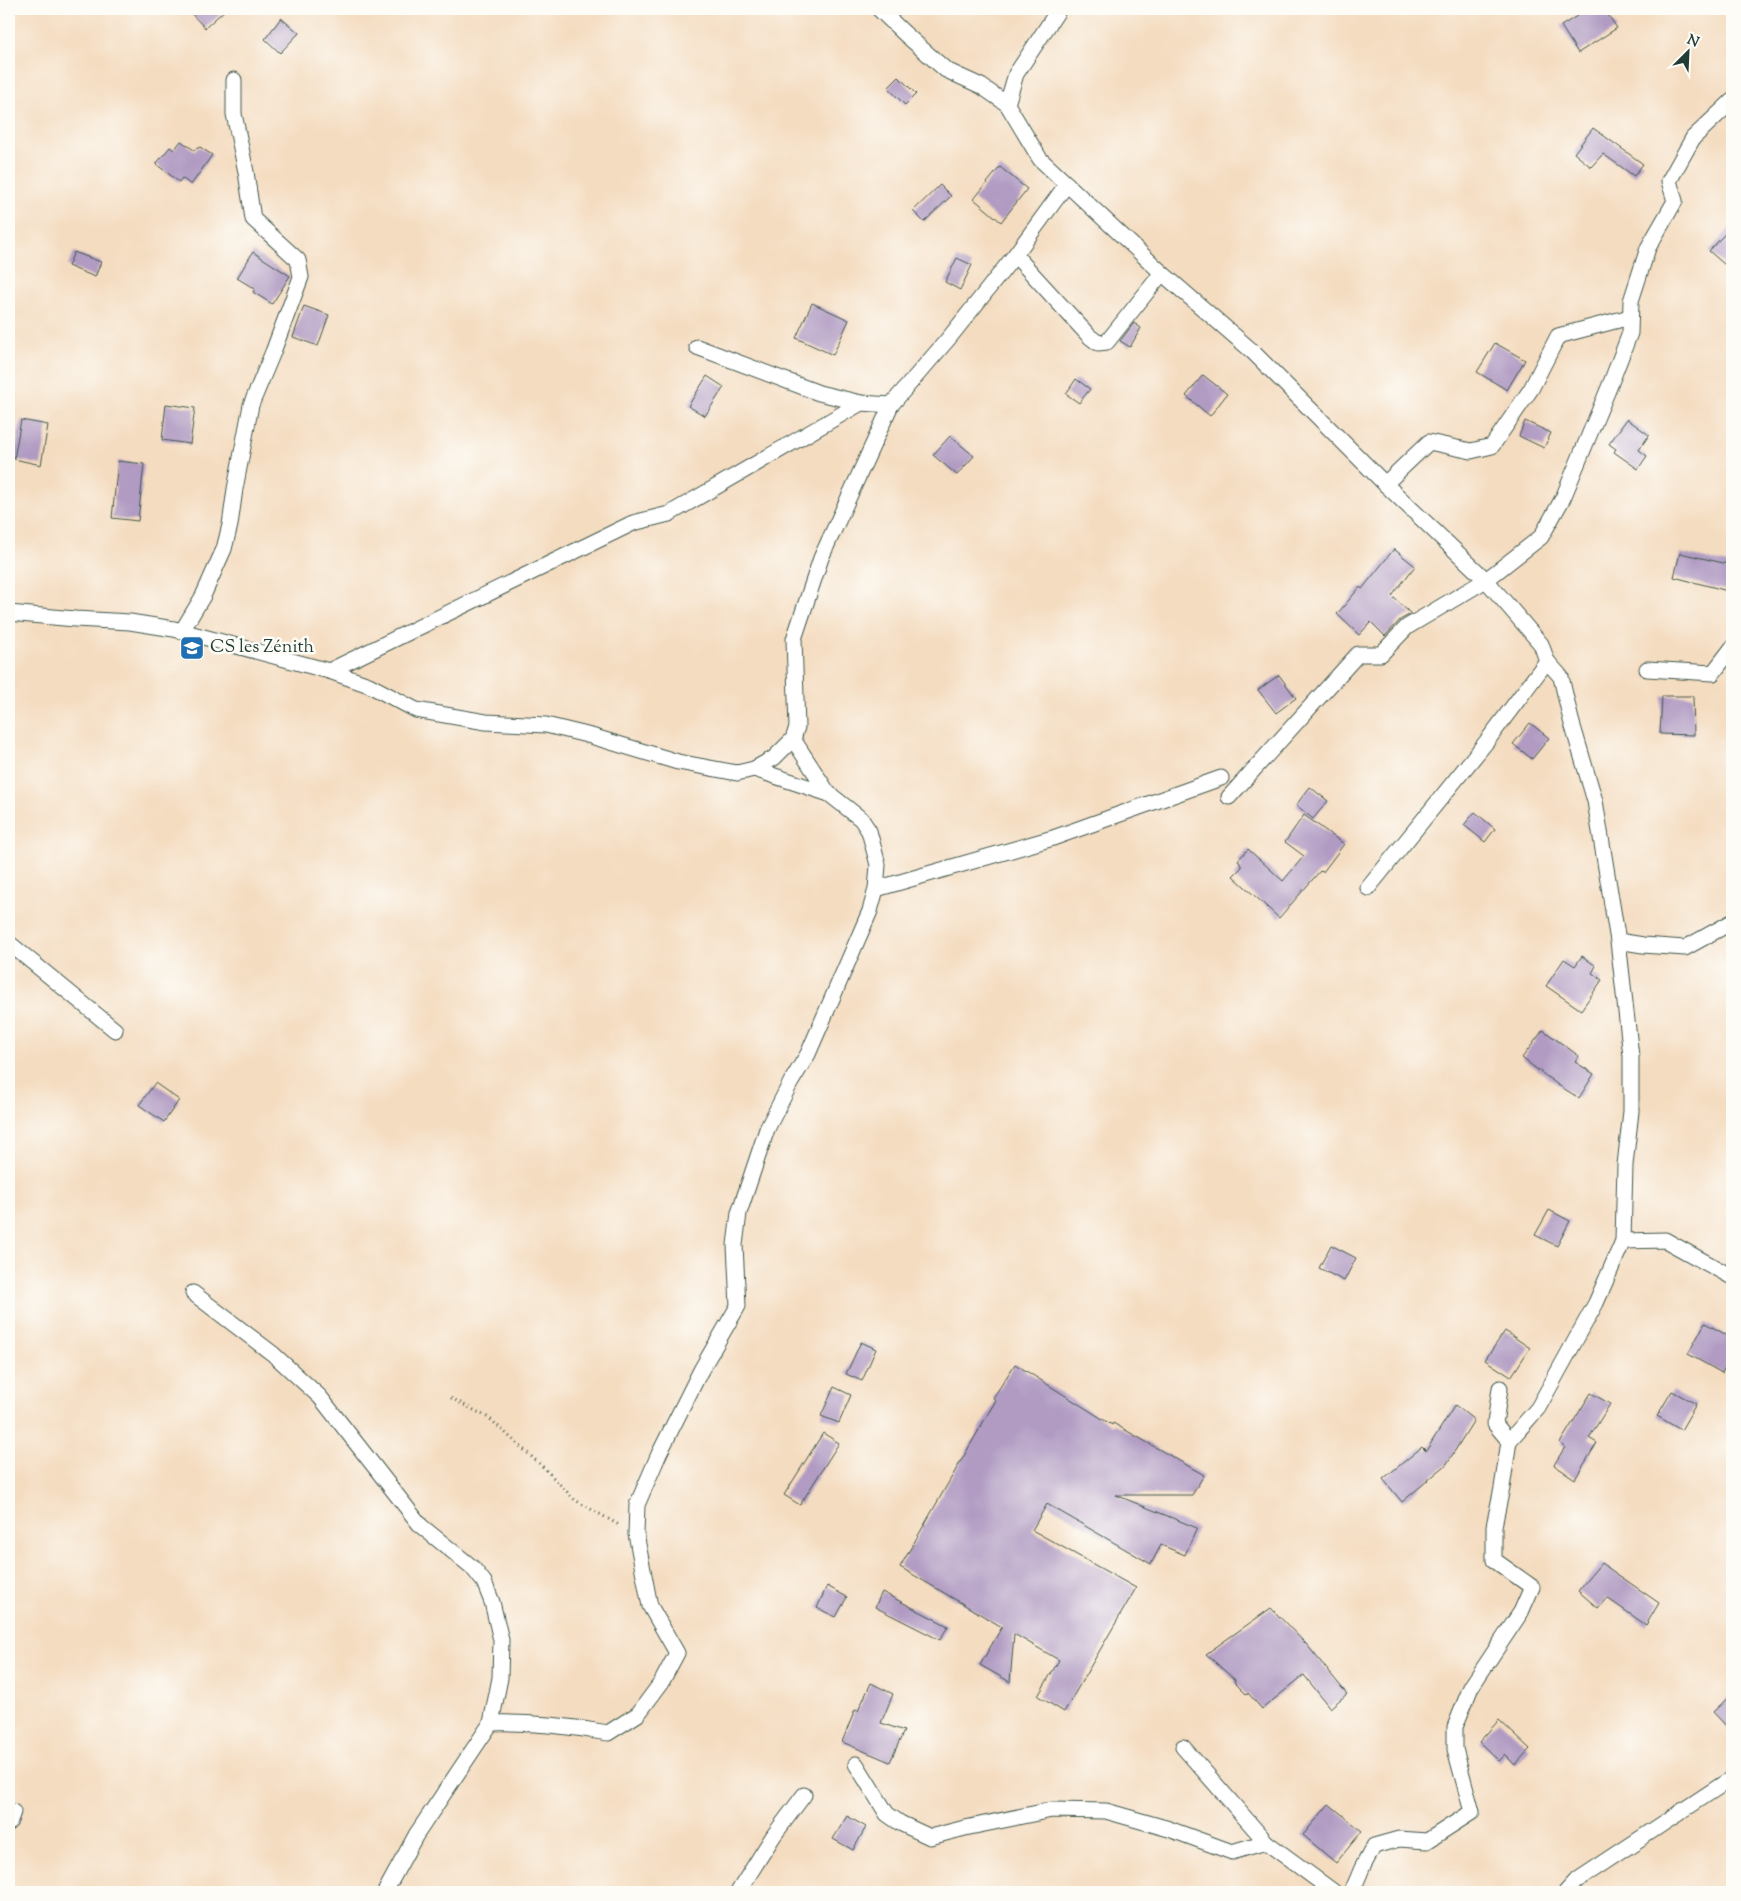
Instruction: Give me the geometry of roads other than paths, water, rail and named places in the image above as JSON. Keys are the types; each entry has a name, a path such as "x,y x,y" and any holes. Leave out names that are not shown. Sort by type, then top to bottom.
{"street":[{"path":"879,9 904,34 946,70 981,86 1007,104 1040,159 1162,273 1252,351 1385,484 1486,580 1541,644 1547,660 1561,677 1571,720 1595,801 1618,941 1631,1056 1631,1111 1625,1165 1623,1241 1596,1303 1538,1408 1509,1441 1494,1526 1494,1560 1532,1587 1521,1612 1471,1687 1455,1727 1455,1749 1472,1812 1427,1841 1399,1840 1374,1846 1352,1892"},
{"path":"1007,104 1016,74 1059,9"},
{"path":"182,631 203,596 224,549 251,405 273,352 300,277 298,260 253,219 234,114 234,80"},
{"path":"1229,797 1358,654 1381,654 1407,627 1486,580 1541,537 1563,498 1630,333 1631,301 1648,248 1675,201 1669,181 1693,138 1732,101"},
{"path":"9,613 75,620 130,622 182,631 329,671 369,685 416,710 486,722 546,726 591,736 678,762 737,773 754,769 774,758 793,739 797,727 794,639 821,558 891,405 949,338 1015,255 1067,184"},
{"path":"1015,255 1089,336 1098,343 1107,342 1162,273"},
{"path":"1385,484 1429,442 1471,452 1492,446 1531,389 1558,336 1630,317"},
{"path":"697,347 819,393 861,403 891,405"},
{"path":"329,671 634,523 669,514 861,403"},
{"path":"1647,669 1713,673 1732,648"},
{"path":"1368,888 1487,741 1547,660"},
{"path":"491,1723 523,1722 567,1725 608,1733 638,1714 661,1683 677,1653 650,1606 636,1534 637,1506 659,1454 701,1370 738,1306 735,1246 739,1213 767,1129 808,1054 870,911 876,889 878,865 869,831 861,819 829,794 793,739"},
{"path":"754,769 829,794"},
{"path":"876,889 1053,838 1221,778"},
{"path":"1618,941 1686,948 1732,922"},
{"path":"9,943 115,1030"},
{"path":"1623,1241 1665,1240 1730,1274 1732,1277"},
{"path":"193,1293 273,1354 320,1397 421,1526 472,1567 484,1582 492,1602 501,1640 500,1678 491,1723 416,1835 385,1892"},
{"path":"1500,1388 1494,1424 1509,1441"},
{"path":"1183,1746 1266,1842 1334,1892"},
{"path":"856,1764 888,1814 900,1823 930,1837 1052,1810 1106,1810 1169,1829 1232,1852 1266,1842"},
{"path":"1566,1892 1576,1881 1732,1778"},
{"path":"738,1892 774,1835 804,1795"}],"place":[{"name":"CS les Zénith","path":"192,648"}]}
